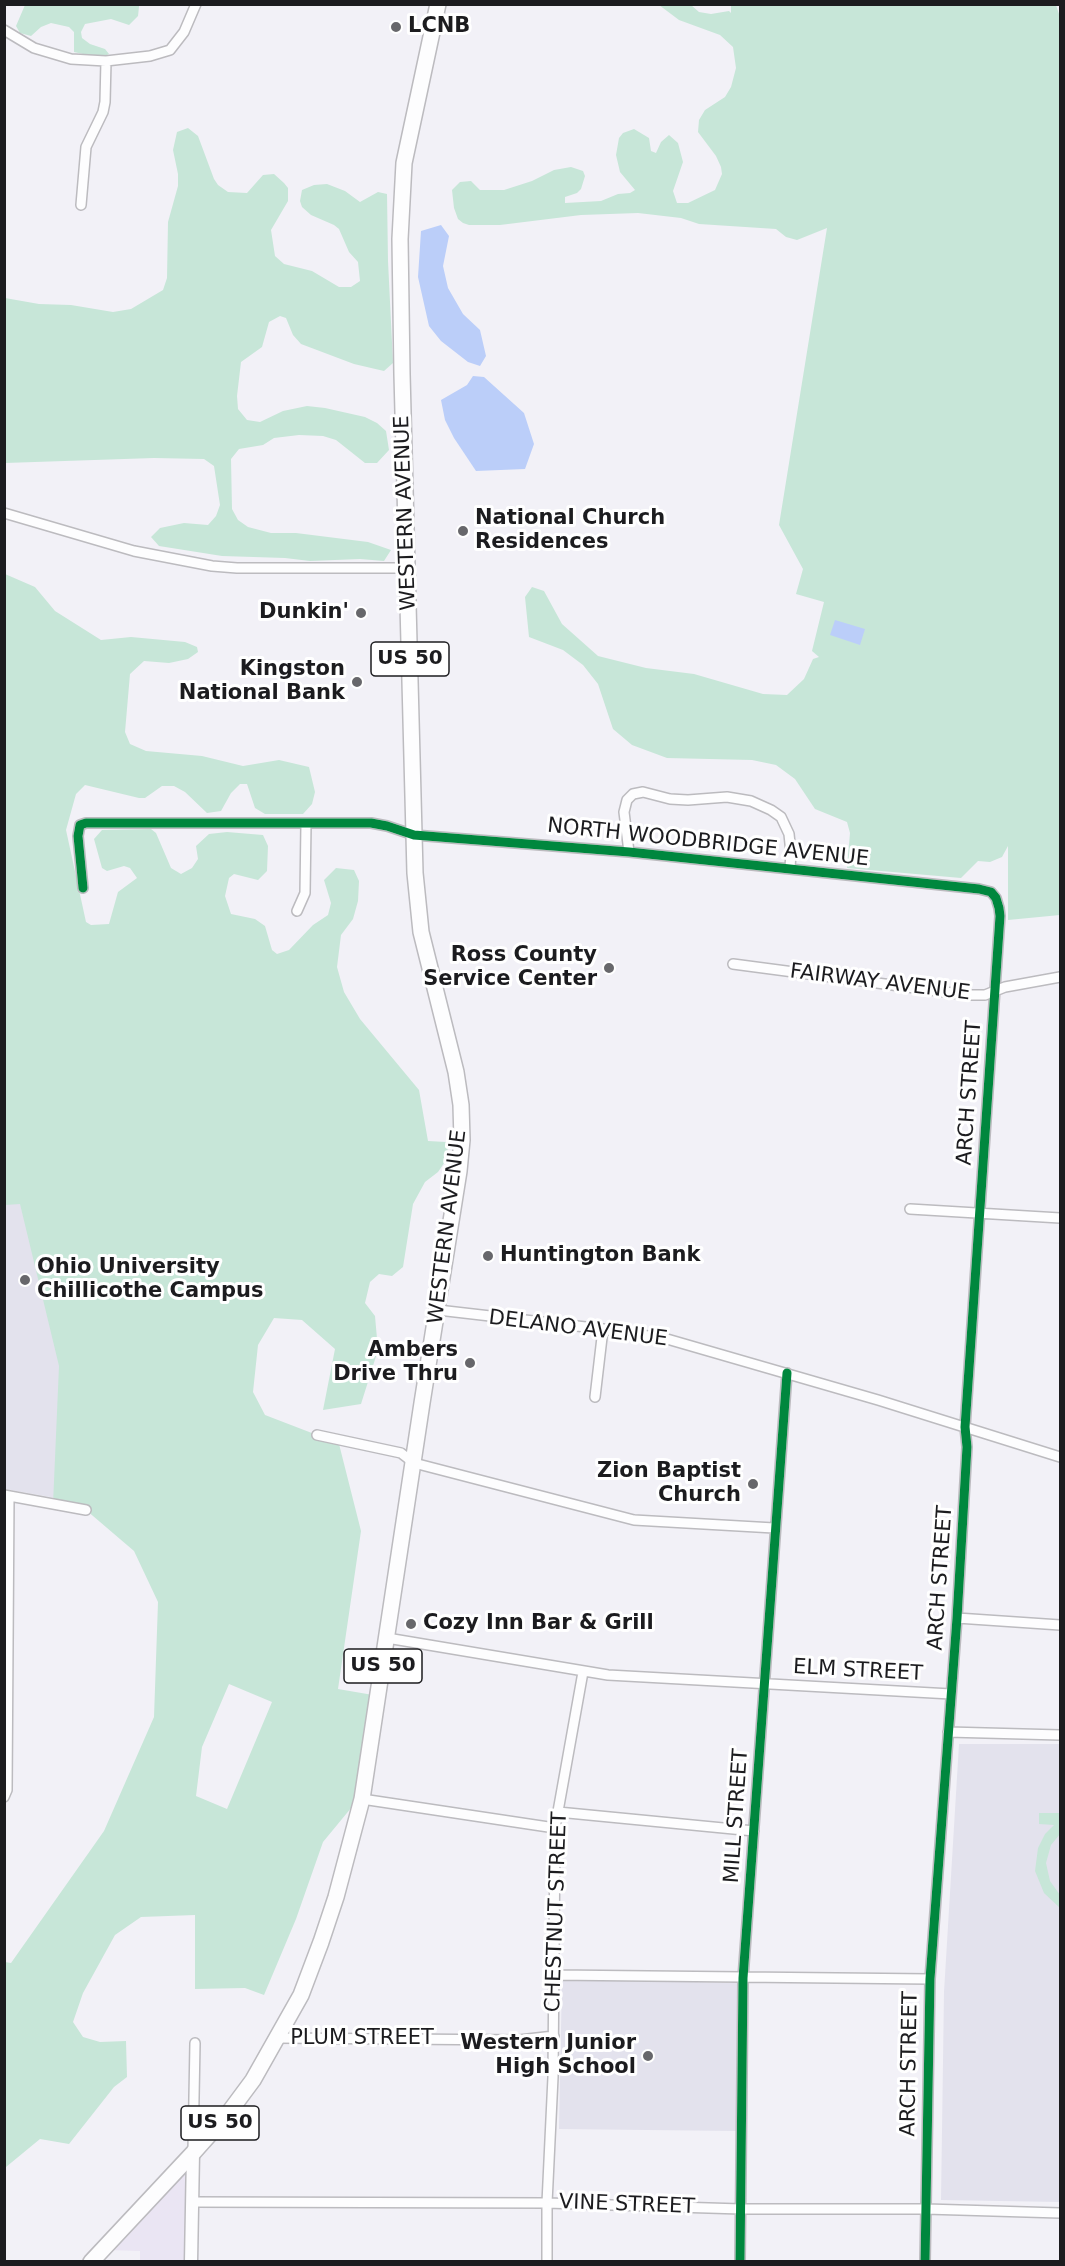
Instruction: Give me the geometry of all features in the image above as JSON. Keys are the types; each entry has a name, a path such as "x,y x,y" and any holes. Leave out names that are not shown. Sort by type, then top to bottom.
{"main road":[{"name":"WESTERN AVENUE","path":"91,2262 194,2153 254,2080 302,1995 336,1897 363,1799 462,1140 461,1105 456,1072 422,932 415,873 402,362 401,198 404,163 438,4"}],"street":[{"path":"4,30 34,48 71,60 106,61 150,56 170,50 184,32 196,4"},
{"path":"81,205 86,147 103,112 105,102 106,61"},
{"path":"4,513 135,551 212,566 407,568"},
{"path":"629,852 624,812 627,800 633,794 643,792 670,799 688,800 726,797 751,801 771,810 781,818 789,834 790,868"},
{"name":"NORTH WOODBRIDGE AVENUE","path":"83,888 78,836 80,825 86,823 371,823 414,834 629,852 986,890 996,898"},
{"path":"297,911 305,893 306,824"},
{"name":"ARCH STREET","path":"925,2262 930,1979 957,1618 967,1447 965,1427 1000,916 996,898"},
{"name":"FAIRWAY AVENUE","path":"733,964 968,995 985,995 1005,987 1060,977"},
{"path":"910,1209 1060,1218"},
{"name":"DELANO AVENUE","path":"438,1310 603,1329 667,1339 787,1373 1060,1457"},
{"path":"595,1397 603,1329"},
{"name":"MILL STREET","path":"740,2262 743,1978 787,1373"},
{"path":"317,1436 401,1453 414,1463 634,1520 774,1528"},
{"path":"4,1797 7,1790 7,1496 86,1510"},
{"path":"957,1618 1060,1625"},
{"name":"ELM STREET","path":"387,1638 583,1672 951,1694"},
{"name":"CHESTNUT STREET","path":"547,2262 547,2203 554,2036 555,1828 583,1672"},
{"path":"948,1732 1060,1735"},
{"path":"363,1799 555,1828"},
{"path":"558,1812 754,1831"},
{"path":"554,1975 930,1979"},
{"name":"PLUM STREET","path":"278,2038 519,2040 554,2036"},
{"path":"191,2262 195,2043"},
{"name":"VINE STREET","path":"193,2202 547,2203 741,2209 926,2209 1060,2213"}],"shaded area":[{"name":"Ohio University Chillicothe Campus","path":"26,1196 66,1361 56,1498 5,1489 4,1198"},
{"path":"959,1744 1060,1744 1060,2202 941,2200 944,1992"},
{"name":"Western Junior High School","path":"562,1979 737,1983 736,2131 559,2129"},
{"path":"190,2166 188,2261 140,2261 140,2251 108,2250"}],"green space":[{"path":"731,4 1056,5 1060,17 1060,915 1008,920 1008,846 1002,857 990,862 978,861 961,878 847,868 850,833 847,822 815,809 795,779 776,765 752,760 667,758 632,745 613,729 598,684 583,665 563,650 529,637 525,597 532,587 544,591 562,624 598,656 646,668 694,674 763,694 787,695 804,679 813,659 819,657 812,651 824,602 796,594 803,569 779,525 827,228 797,240 786,237 776,229 699,224 681,218 638,213 581,215 500,225 469,225 458,219 454,208 452,190 460,182 471,181 480,190 504,190 532,181 554,170 571,167 583,171 585,176 581,189 565,197 565,203 601,201 618,194 630,193 635,190 620,172 616,155 619,138 623,133 634,129 649,138 651,151 656,153 661,142 669,135 678,143 683,162 673,191 677,203 688,203 715,190 722,174 721,167 716,156 698,132 699,120 705,110 725,97 731,87 736,68 733,47 720,35 679,20 659,5 691,5 699,12 711,14 729,11 731,13"},
{"path":"25,5 139,5 139,7 138,16 129,25 111,19 85,24 81,32 82,38 90,44 105,49 109,54 101,58 74,52 74,32 69,27 51,23 41,27 31,36 20,33 16,26"},
{"path":"188,128 198,136 214,179 228,192 247,193 263,175 274,174 284,183 288,188 288,201 271,230 275,256 284,264 312,271 339,287 351,287 360,281 358,262 349,252 339,229 311,215 302,207 300,201 302,190 314,185 327,184 345,191 360,202 378,192 387,194 393,363 384,371 354,364 301,344 293,335 286,318 280,316 269,322 262,347 241,362 237,396 238,409 247,420 260,422 283,411 307,406 365,417 386,431 389,450 377,463 365,463 336,440 323,436 299,435 274,438 263,445 239,449 231,459 232,509 238,520 248,527 271,533 296,533 368,542 391,550 384,561 360,559 310,561 222,556 159,546 151,537 160,528 184,523 208,525 216,516 220,505 214,466 204,459 154,458 5,463 5,298 113,312 131,309 163,290 167,278 168,222 178,186 173,150 177,132"},
{"path":"5,574 35,587 55,611 101,640 131,637 185,642 197,647 198,652 188,659 169,663 144,661 130,674 125,732 130,744 146,751 202,756 243,766 279,760 309,767 315,792 312,804 303,814 265,814 255,808 247,784 240,784 231,793 221,811 207,813 185,792 174,786 162,786 145,798 139,798 85,785 76,794 66,830 86,922 91,925 109,924 118,892 137,878 130,868 124,866 107,871 102,868 94,839 102,830 151,829 156,833 171,868 181,874 192,868 198,859 196,846 209,834 227,832 263,835 268,846 267,871 258,880 234,874 229,878 225,896 231,914 255,919 265,926 272,950 277,954 289,950 313,925 328,915 331,903 324,880 336,868 354,870 359,881 358,901 353,919 341,935 337,967 344,992 360,1019 419,1090 428,1141 446,1142 449,1156 438,1172 425,1182 413,1204 403,1267 392,1276 379,1274 370,1282 365,1303 375,1316 378,1350 361,1404 323,1410 335,1349 302,1320 274,1318 258,1345 253,1392 265,1415 317,1435 338,1440 361,1531 338,1689 373,1695 356,1802 323,1842 296,1919 264,1995 245,1988 195,1989 195,1915 141,1917 115,1935 83,1993 73,2022 83,2037 100,2042 126,2041 127,2077 114,2087 69,2144 40,2139 6,2167 5,2194 5,1962 11,1963 104,1831 154,1717 158,1602 134,1551 86,1510 53,1504 59,1366 20,1204 5,1205","holes":["229,1684 272,1702 227,1809 196,1796 202,1747"]},
{"path":"1039,1813 1060,1813 1060,1834 1051,1845 1046,1863 1050,1881 1060,1895 1060,1908 1044,1893 1035,1871 1038,1848 1045,1834 1054,1825 1039,1824"}],"water":[{"path":"441,225 449,236 443,266 448,288 463,314 480,330 486,356 480,366 468,362 441,341 429,326 418,277 421,231"},
{"path":"473,376 484,377 524,413 534,444 525,469 476,471 454,438 445,420 441,400 467,385"},
{"path":"835,620 865,629 860,645 830,635"}],"cycle path":[{"path":"83,888 78,836 80,825 86,823 371,823 414,835 629,852 979,889 991,892 996,898 1000,916 965,1427 967,1447 957,1618 930,1979 925,2262"},
{"path":"740,2262 743,1978 787,1373"}],"place":[{"name":"LCNB","path":"396,27"},
{"name":"National Church Residences","path":"463,531"},
{"name":"Dunkin'","path":"361,613"},
{"name":"Kingston National Bank","path":"357,682"},
{"name":"Ross County Service Center","path":"609,968"},
{"name":"Huntington Bank","path":"488,1256"},
{"name":"Ohio University Chillicothe Campus","path":"25,1280"},
{"name":"Ambers Drive Thru","path":"470,1363"},
{"name":"Zion Baptist Church","path":"753,1484"},
{"name":"Cozy Inn Bar & Grill","path":"411,1624"},
{"name":"Western Junior High School","path":"648,2056"}]}
